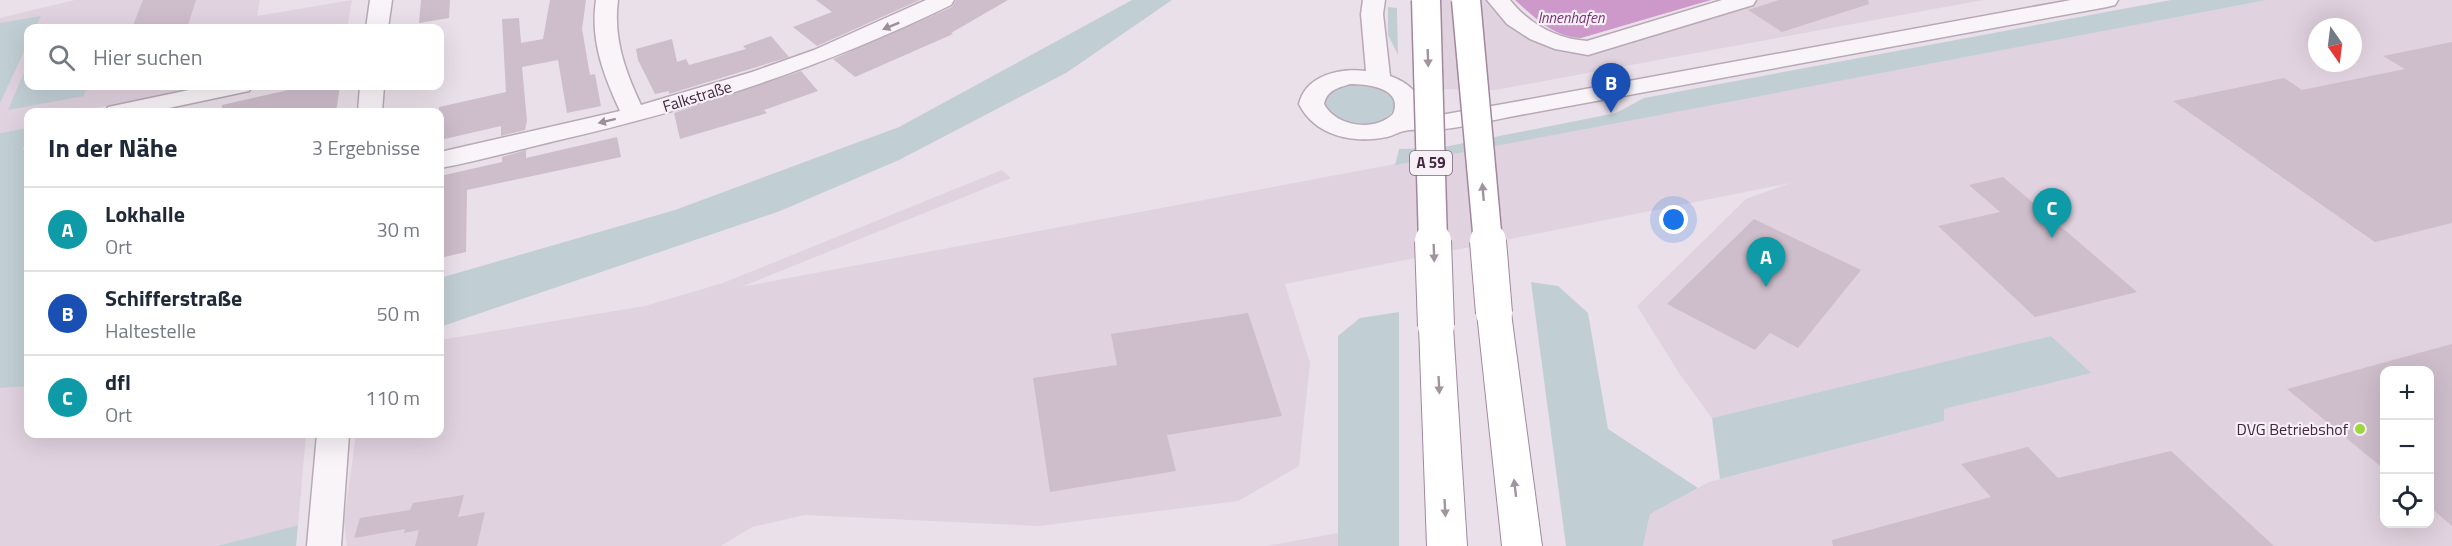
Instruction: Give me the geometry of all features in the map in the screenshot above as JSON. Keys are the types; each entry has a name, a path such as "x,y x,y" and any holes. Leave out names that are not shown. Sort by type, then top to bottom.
{"highway":[{"name":"A 59","path":"1426,0 1436,326 1447,546"},
{"path":"1466,0 1494,313 1522,546"}],"street":[{"path":"378,24 381,0"},
{"path":"607,0 607,44 612,67 634,115"},
{"name":"Falkstraße","path":"444,159 634,115 789,68 907,20 943,0"},
{"path":"1498,0 1515,18 1545,38 1567,47 1588,48 1745,0"},
{"path":"1405,114 1435,123 2107,0"},
{"path":"1350,77 1356,66 1360,44 1373,7"},
{"path":"1373,7 1379,80"},
{"path":"1350,77 1379,80 1396,87 1406,96 1405,114 1389,129 1358,133 1341,130 1324,123 1314,113 1311,103 1315,92 1325,84 1350,77"},
{"path":"136,108 221,90"},
{"path":"370,108 372,90"},
{"path":"324,546 333,438"}],"shaded area":[{"path":"75,0 260,0 257,16 352,0 348,24 24,24 24,90 194,90 95,108 24,108 24,129 0,133 0,18"},
{"path":"1132,0 1172,0 1066,73 899,160 780,211 444,326 444,277 675,210 899,127"},
{"path":"1414,0 1489,0 1537,41 1558,50 1579,54 1755,0 1983,0 1495,90 1436,89"},
{"path":"2171,0 2267,0 1395,165 1399,149 1439,148 1616,113 1644,98"},
{"path":"2267,0 2452,0 2452,546 1643,546 1650,514 1709,482 1944,421 1944,409 2090,373 2051,336 1712,418 1681,376 1637,306 1746,199 1790,183 1285,284 1310,363 1299,466 1238,501 1039,526 805,515 752,527 721,546 347,546 344,521 355,438 444,438 444,339 645,306 723,283 1002,170 1011,178 741,287"},
{"path":"1388,7 1397,8 1398,55 1388,35"},
{"path":"41,16 37,24 24,24 24,52 0,103 0,23"},
{"path":"24,72 24,90 86,90 84,96 8,110"},
{"path":"1360,84 1381,90 1392,98 1394,106 1390,115 1380,122 1366,126 1351,125 1333,118 1324,104 1329,94 1343,86"},
{"path":"24,129 24,386 0,388 0,133"},
{"path":"1531,282 1558,286 1588,313 1608,429 1698,488 1650,514 1643,546 1566,546"},
{"path":"1399,312 1399,546 1338,546 1338,336 1360,318"},
{"path":"2051,336 2091,373 1944,409 1944,421 1720,479 1712,418"},
{"path":"0,362 24,363 24,438 306,438 298,525 217,546 0,546"},
{"path":"298,525 296,546 217,546"},
{"path":"1338,533 1338,546 1266,546"}],"water":[{"name":"Innenhafen","path":"1515,0 1711,0 1581,38 1571,37 1554,30 1538,20"}],"building":[{"path":"143,0 196,0 188,24 134,24"},
{"path":"421,0 450,0 449,18 419,23"},
{"path":"550,0 586,0 582,29 590,75 595,74 601,106 567,113 558,60 522,67 527,121 525,130 501,136 501,126 444,139 444,108 439,107 506,92 502,19 519,18 521,43 543,39"},
{"path":"816,0 920,0 817,46 793,27 832,12"},
{"path":"956,0 1008,0 951,33 953,34 855,77 833,59 952,7"},
{"path":"1779,0 1868,0 1869,4 1782,32 1748,10"},
{"path":"771,36 789,57 669,94 669,91 655,94 638,60 636,49 672,39 677,62 686,59 689,65 746,49 743,46"},
{"path":"2452,42 2452,223 2375,242 2173,101 2284,78 2302,90 2405,69 2383,56"},
{"path":"801,71 818,91 764,110 767,113 680,139 674,113"},
{"path":"288,90 339,90 337,108 222,108 222,105"},
{"path":"617,137 621,157 467,190 466,252 444,257 444,175 502,162 502,157 526,150 526,158"},
{"path":"2003,177 2137,292 2035,317 1938,226 2000,212 1969,185"},
{"path":"1754,219 1861,270 1798,348 1770,333 1755,350 1667,304"},
{"path":"1248,313 1282,416 1167,435 1176,471 1050,492 1033,378 1117,365 1111,334"},
{"name":"DVG Betriebshof","path":"2452,344 2452,526 2434,510 2434,366 2380,366 2380,466 2287,389"},
{"path":"2028,447 2058,478 2171,451 2274,546 1833,546 1832,540 1991,497 1961,464"},
{"path":"464,495 458,517 485,512 477,546 415,546 419,530 404,533 405,529 354,538 360,518 410,510 413,503"}],"place":[{"name":"Schifferstraße","path":"1611,113"},
{"name":"dfl","path":"2052,238"},
{"name":"Lokhalle","path":"1766,287"},
{"name":"DVG Betriebshof","path":"2360,429"}]}
